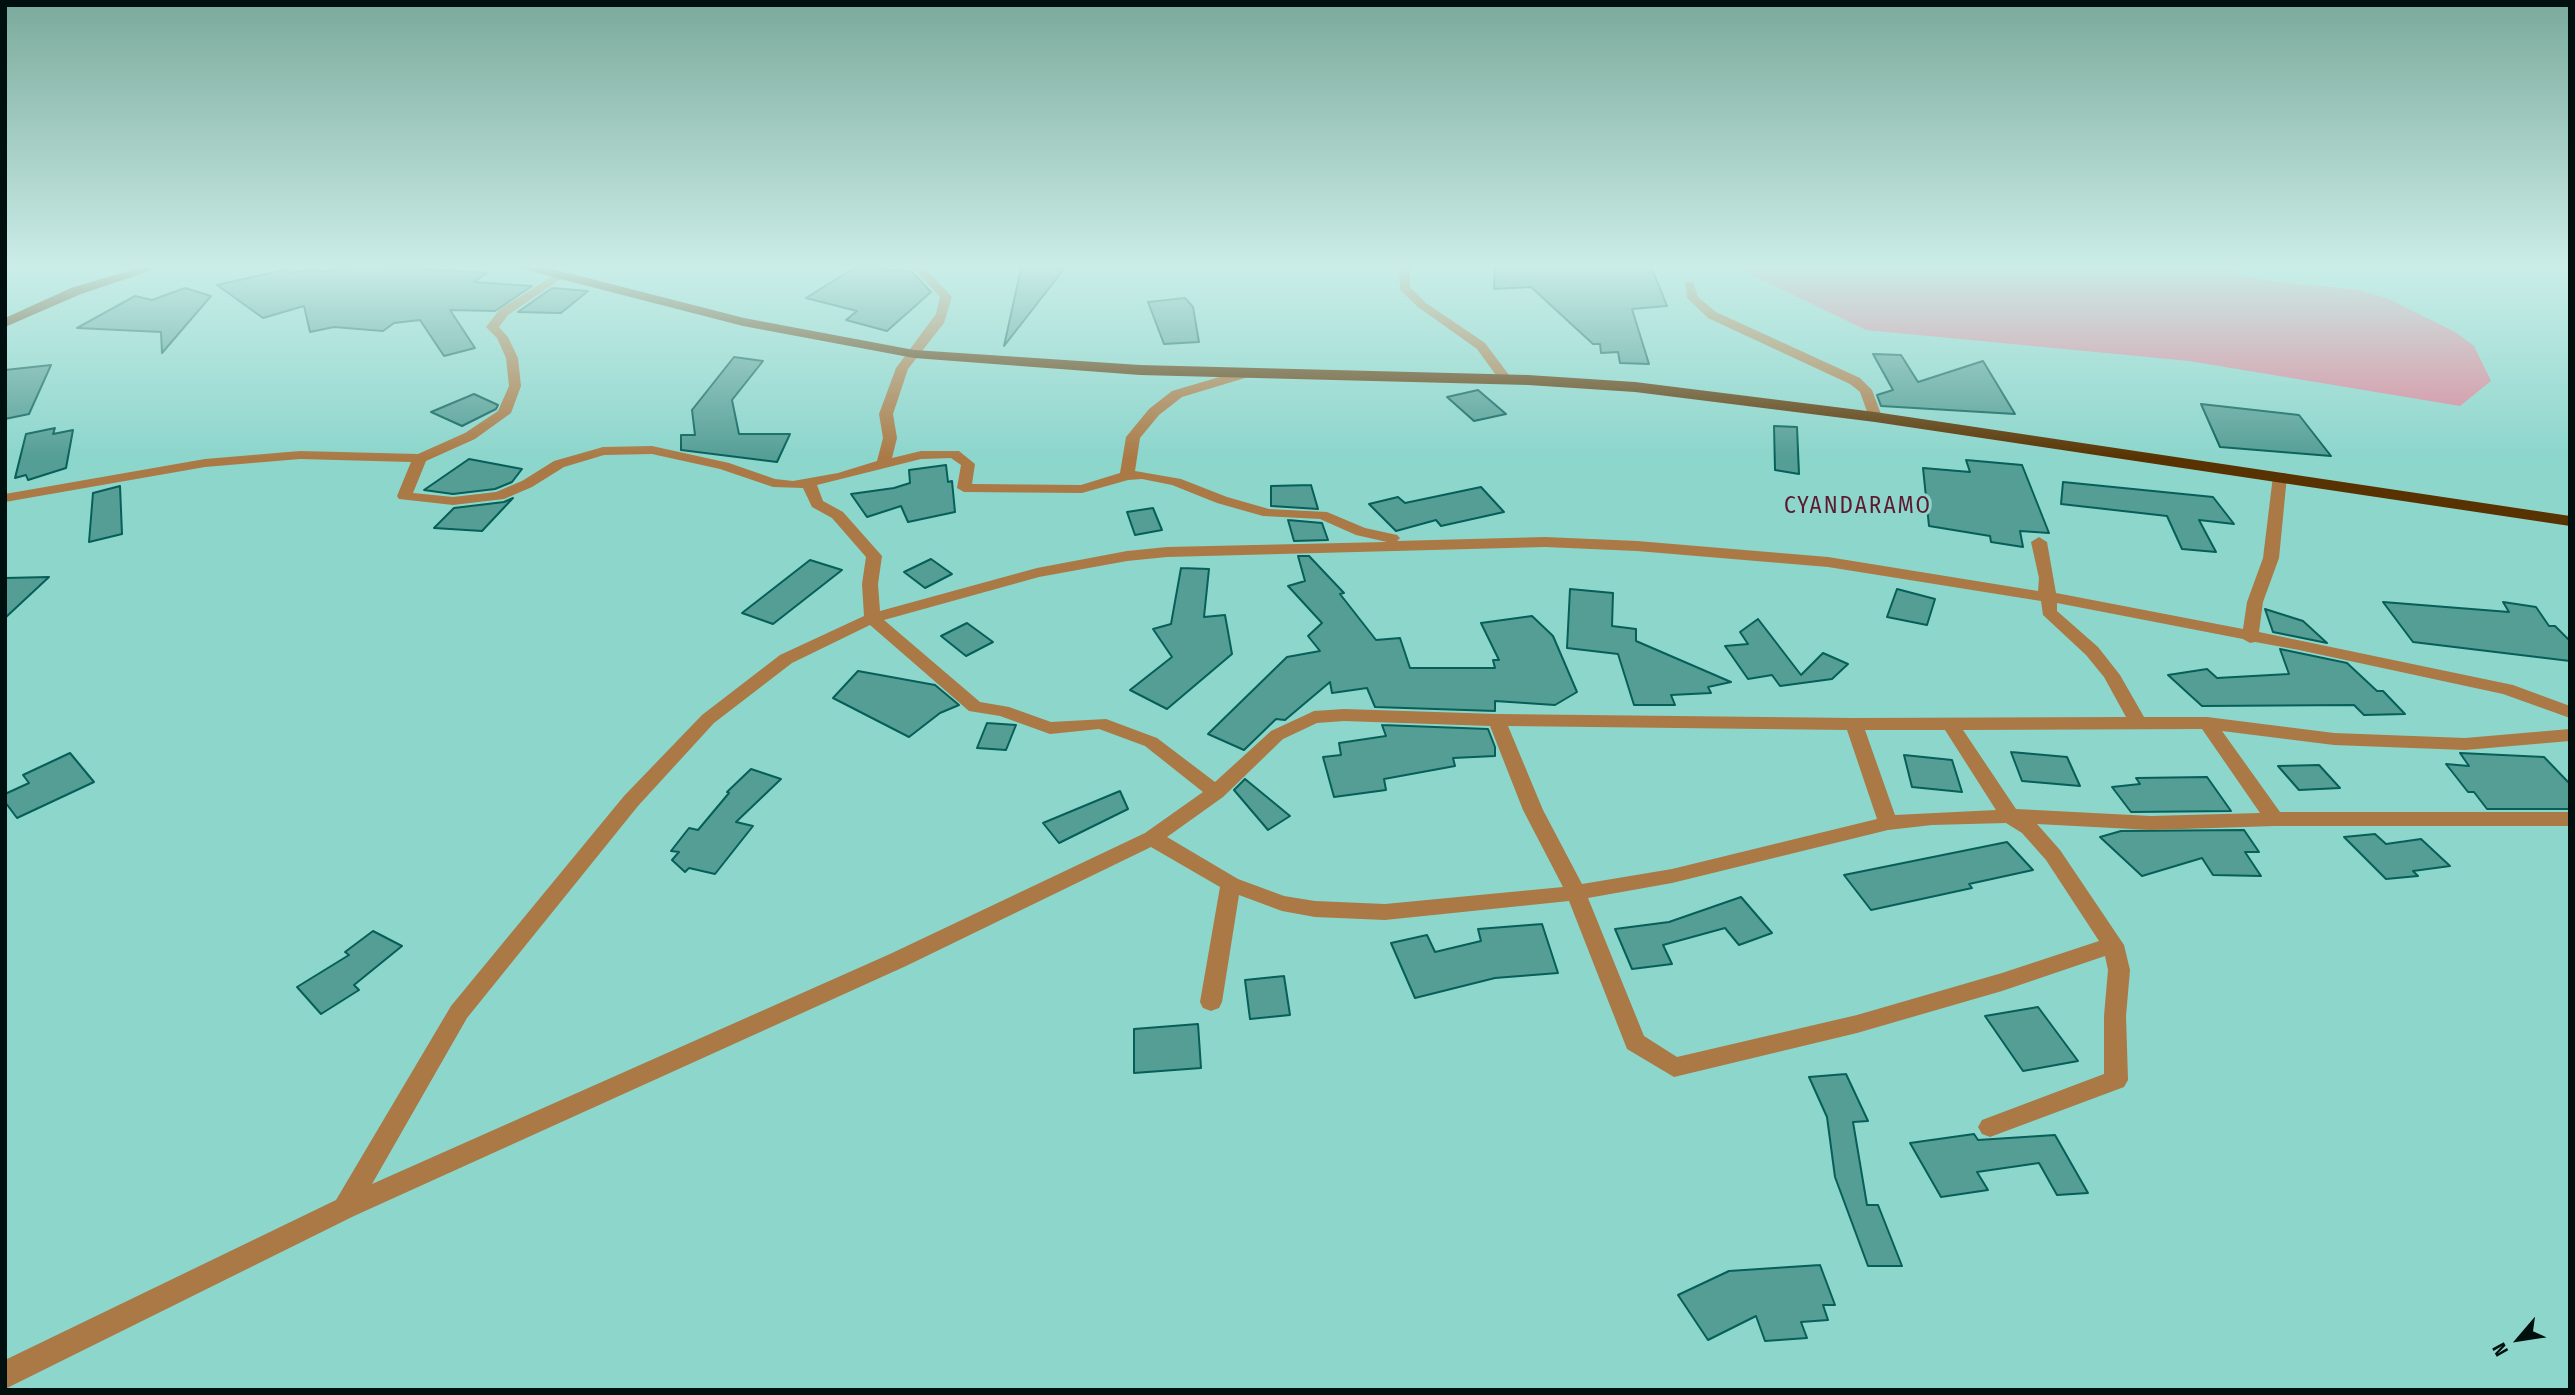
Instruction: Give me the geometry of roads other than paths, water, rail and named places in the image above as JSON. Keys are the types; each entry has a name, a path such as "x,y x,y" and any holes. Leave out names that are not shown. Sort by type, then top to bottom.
{"highway":[{"path":"781,329 914,354 1140,370 1507,379 1635,387 1875,417 2570,521"}],"street":[{"path":"5,498 205,463 300,455 420,458 470,436 504,413 515,386 512,358 502,337 494,329"},
{"path":"883,464 890,438 886,414 902,368 933,329"},
{"path":"1457,329 1481,346 1507,379"},
{"path":"1744,329 1855,381 1866,390 1875,417"},
{"path":"1127,476 1133,437 1154,412 1177,394 1250,372"},
{"path":"420,458 404,496 453,501 499,496 527,484 559,464 603,451 652,450 724,466 773,483 793,485 840,477 921,455 954,454 968,464 964,488 1082,489 1127,476 1142,475 1176,482 1222,500 1268,513 1322,515 1361,532 1426,545"},
{"path":"2250,638 2255,602 2271,558 2280,476"},
{"path":"808,482 817,504 838,515 843,524 874,556 870,584 872,618 961,692 975,707 1003,711 1050,728 1100,723 1151,742 1216,792"},
{"path":"345,1208 458,1012 631,802 708,719 786,659 872,618 988,585 1127,556 1167,552 1545,542 1651,547 1828,562 2049,597 2250,638 2299,645 2507,689 2570,712"},
{"path":"2039,542 2046,578 2045,587 2049,597 2049,612 2092,651 2137,723"},
{"path":"5,1375 345,1208 898,960 1152,838 1216,792 1277,735 1314,717 1344,715 1497,720 1854,724 2207,723 2334,738 2465,744 2570,735"},
{"path":"1497,720 1533,810 1576,893 1635,1042 1674,1067 1870,1020 2002,982 2113,944"},
{"path":"2207,723 2275,820"},
{"path":"1854,724 1888,823"},
{"path":"1950,724 2010,816 2029,828 2053,855 2113,944 2119,970 2115,1016 2116,1080 1990,1126"},
{"path":"1152,838 1231,884 1282,903 1315,909 1371,911 1576,893 1672,876 1888,823 2010,816 2151,823 2570,819"},
{"path":"1212,1002 1231,884"}],"district":[{"name":"CYANDARAMO","path":"1858,507"}]}
